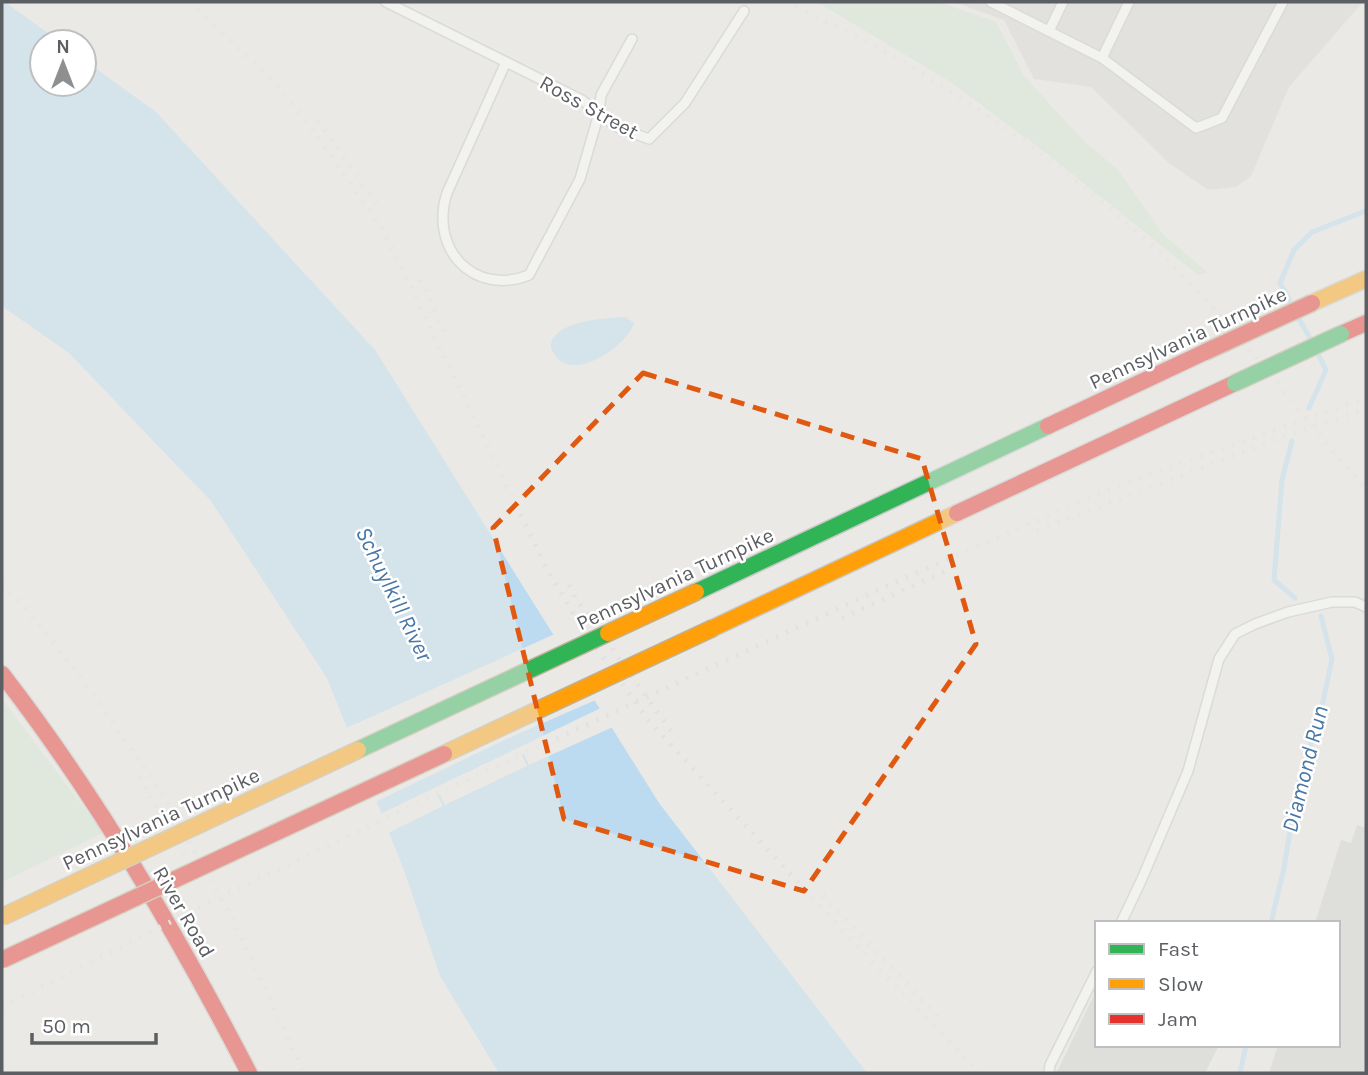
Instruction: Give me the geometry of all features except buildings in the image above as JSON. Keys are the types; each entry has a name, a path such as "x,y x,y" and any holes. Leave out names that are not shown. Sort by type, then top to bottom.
{"main road":[{"name":"Pennsylvania Turnpike","path":"2,917 1366,279"},
{"path":"2,960 1366,323"},
{"name":"River Road","path":"2,674 54,743 111,830 156,904 249,1073"}],"lane":[{"name":"Ross Street","path":"386,2 582,100 617,127 649,139 685,103 744,11"},
{"path":"991,2 1102,58 1196,128 1222,118 1283,2"},
{"path":"1049,31 1063,2"},
{"path":"1102,58 1129,2"},
{"path":"506,62 442,209 445,238 452,253 476,275 512,282 529,275 580,179 599,113 601,95 632,39"},
{"path":"1122,921 1188,771 1219,659 1235,634 1288,612 1332,602 1355,602 1366,607"},
{"path":"1049,1073 1050,1065 1095,975"}],"highlighted area":[{"path":"643,373 922,459 976,644 804,891 564,819 493,528"}],"shaded area":[{"path":"954,2 1363,2 1289,87 1251,176 1236,187 1208,190 1169,163 1091,87 1034,79 1004,20"}],"green space":[{"path":"817,2 939,2 996,22 1024,76 1082,139 1118,170 1162,233 1208,273 1198,275 1050,156 949,81"},
{"path":"2,699 103,833 2,882"}],"water":[{"name":"Schuylkill River","path":"2,2 5,2 41,28 28,28 28,98 98,98 98,70 156,112 375,350 659,803 867,1073 499,1073 440,976 404,870 327,678 211,501 69,353 2,306"},
{"path":"625,317 634,323 630,332 622,342 599,358 574,365 563,363 552,349 552,340 558,333 575,324"}],"pier":[{"path":"557,633 598,699 373,803 344,729"},
{"path":"603,707 615,726 529,765 524,754 522,755 527,766 445,805 440,795 438,796 443,806 386,834 378,815"}],"waterway":[{"name":"Diamond Run","path":"1290,301 1280,283 1294,250 1312,232 1366,211"},
{"name":"Diamond Run","path":"1299,319 1310,338"},
{"name":"Diamond Run","path":"1309,408 1326,370 1319,356"},
{"name":"Diamond Run","path":"1292,441 1282,480 1274,580 1295,598"},
{"name":"Diamond Run","path":"1271,921 1284,868 1296,794 1323,702 1332,659 1321,616"},
{"name":"Diamond Run","path":"1240,1073 1246,1047"}],"railway":[{"path":"190,2 273,81 313,130 384,232 545,565 577,620 647,719 867,957 980,1073"},
{"path":"786,2 872,44 930,78 1016,135 1099,198 1158,252 1221,317 1366,490"},
{"path":"318,121 379,207"},
{"path":"420,280 446,333"},
{"path":"2,1007 196,909 409,807 900,580 1117,486 1366,398"},
{"path":"1037,531 1266,443 1366,409"},
{"path":"842,618 944,572"},
{"path":"2,584 24,606 76,671 164,796 232,918 304,1073"},
{"path":"569,585 671,731"},
{"path":"139,777 187,858"},
{"path":"823,895 941,1020"}],"traffic: fast":[{"path":"1235,383 1341,334"},
{"path":"696,592 1048,426"},
{"path":"358,750 608,633"}],"traffic: slow":[{"path":"1312,303 1366,279"},
{"path":"713,628 957,513"},
{"path":"608,633 696,592"},
{"path":"444,754 713,628"},
{"path":"2,917 358,750"}],"traffic: jam":[{"path":"1205,352 1312,303"},
{"path":"1341,334 1366,323"},
{"path":"1048,426 1205,352"},
{"path":"957,513 1235,383"},
{"path":"2,674 71,769 165,918 249,1073"},
{"path":"2,960 444,754"}]}
